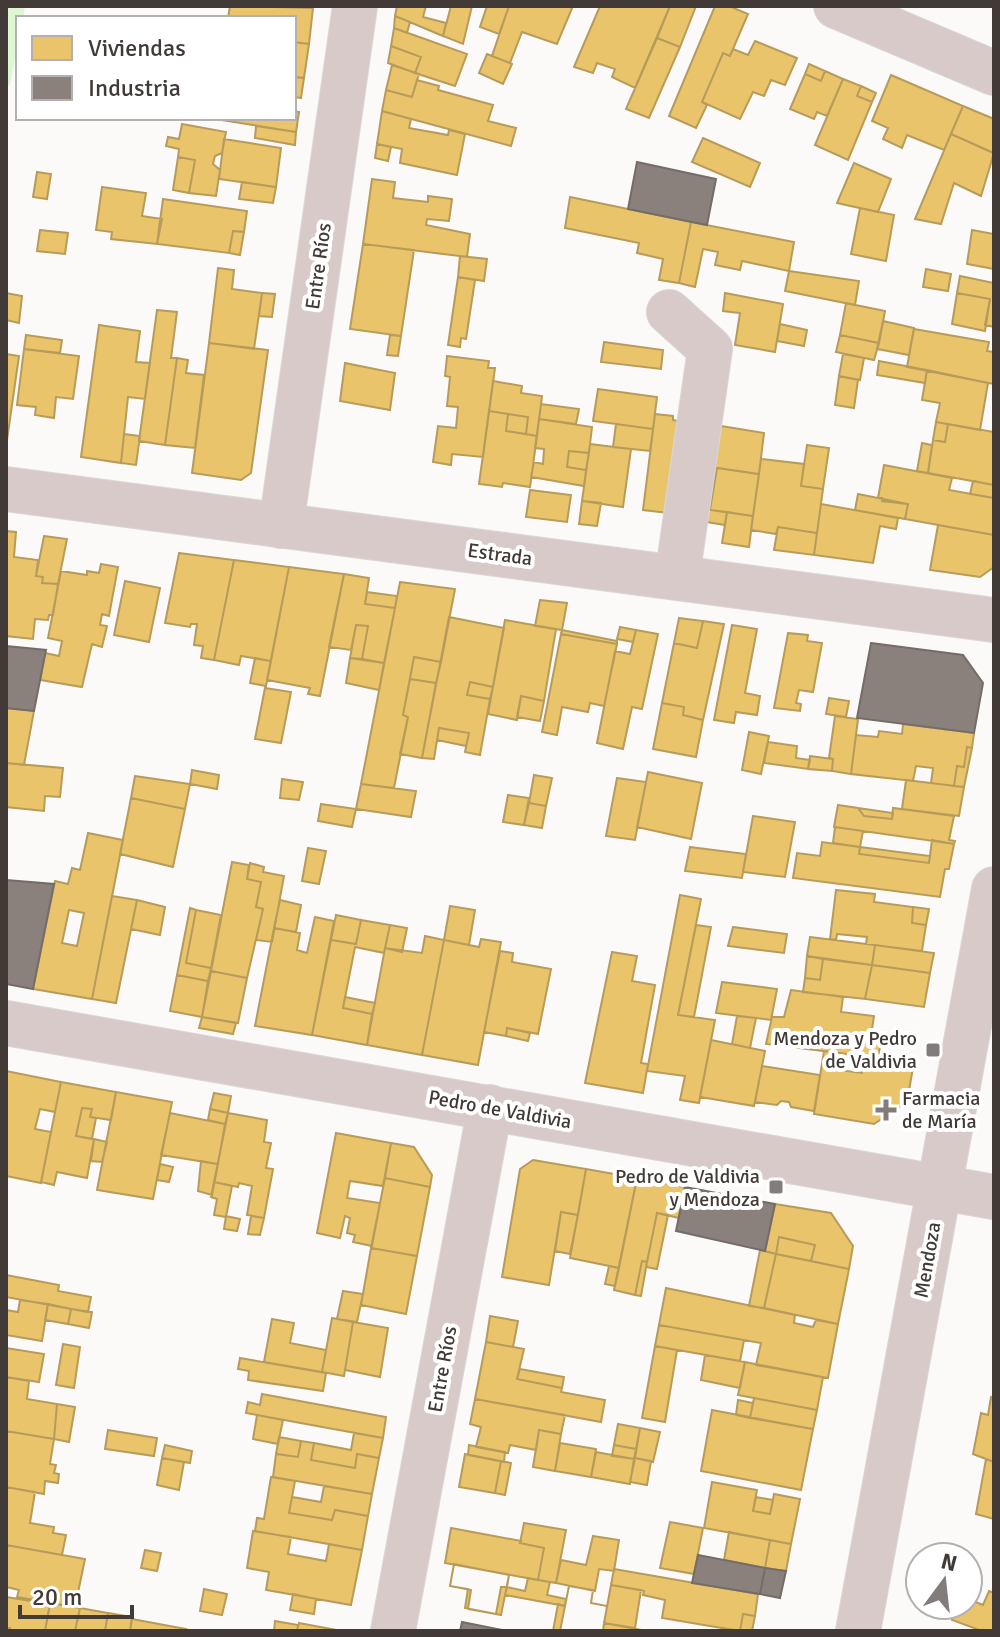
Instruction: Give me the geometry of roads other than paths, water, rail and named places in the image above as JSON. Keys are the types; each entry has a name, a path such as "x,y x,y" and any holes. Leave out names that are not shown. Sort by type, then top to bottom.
{"street":[{"name":"Entre Ríos","path":"281,526 355,6"},
{"path":"836,6 994,73"},
{"path":"669,312 710,349 677,578"},
{"name":"Estrada","path":"6,489 994,620"},
{"name":"Mendoza","path":"858,1631 994,889"},
{"name":"Pedro de Valdivia","path":"6,1023 994,1197"},
{"name":"Entre Ríos","path":"393,1631 490,1107"}],"place":[{"name":"Mendoza y Pedro de Valdivia","path":"933,1050"},
{"name":"Farmacia de María","path":"886,1110"},
{"name":"Pedro de Valdivia y Mendoza","path":"776,1187"}]}
